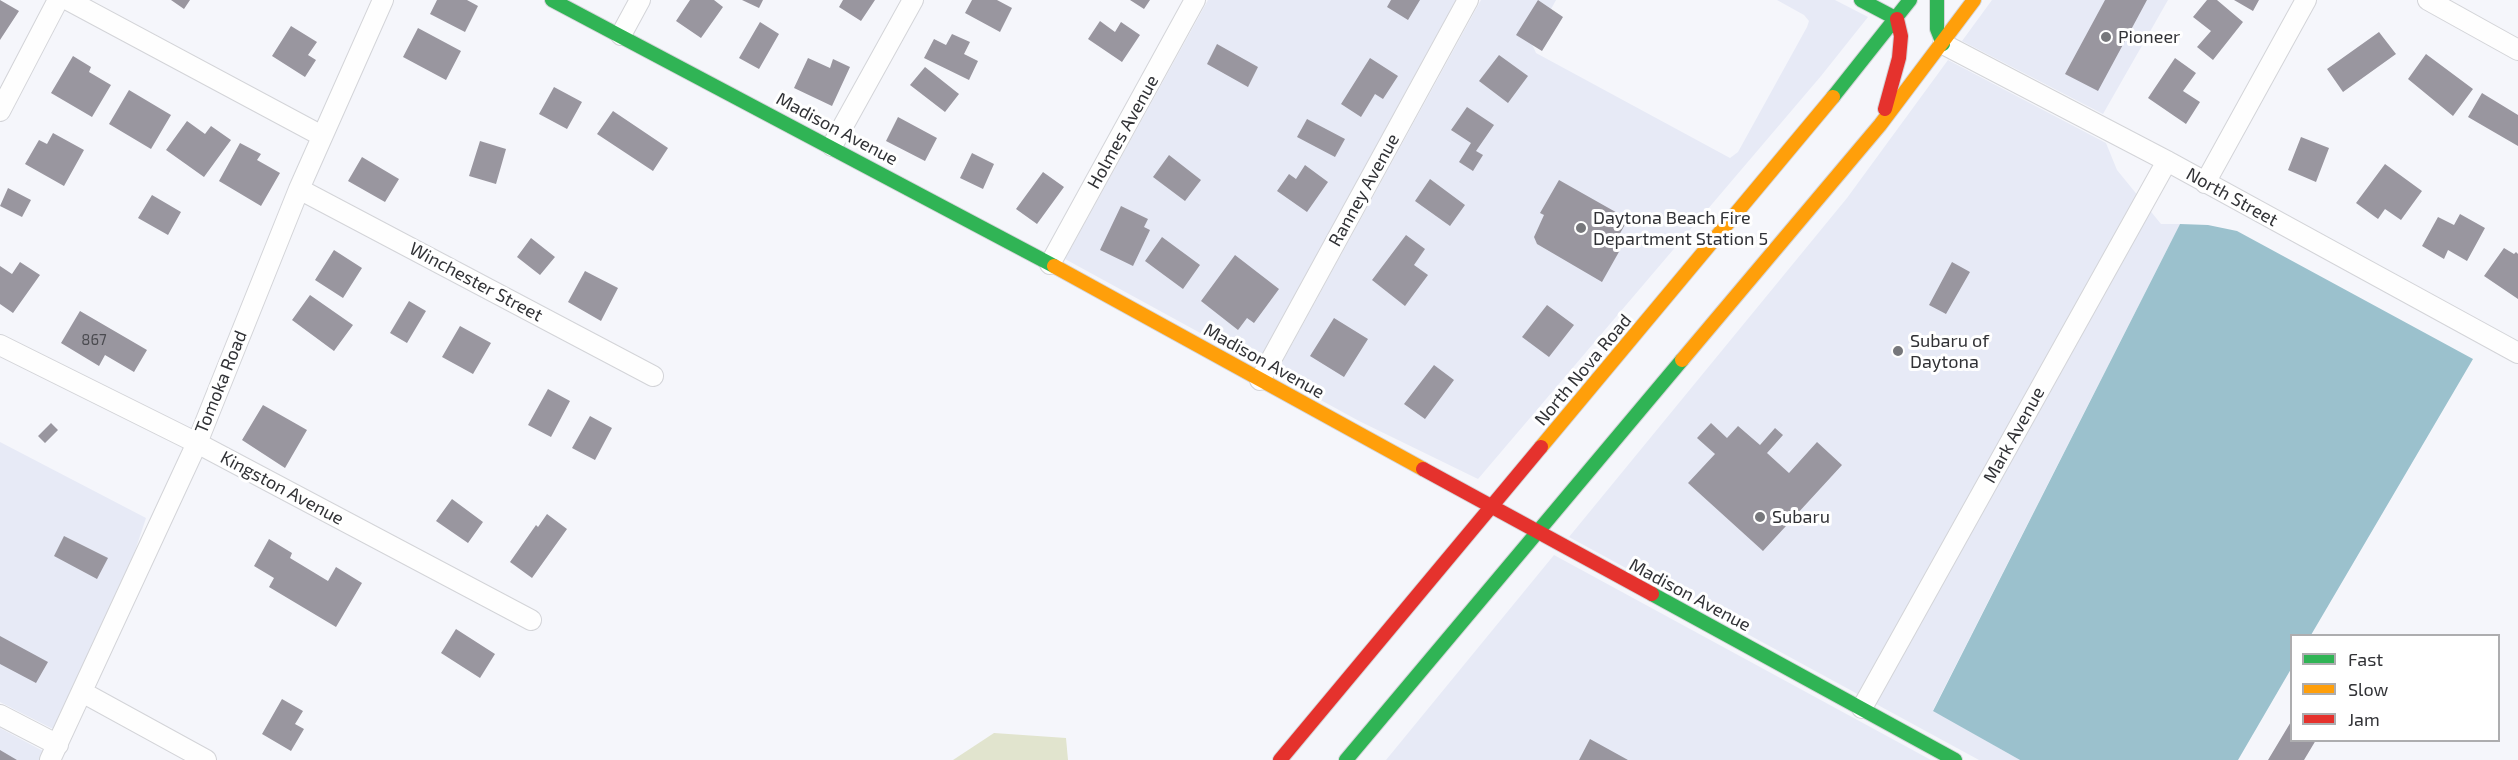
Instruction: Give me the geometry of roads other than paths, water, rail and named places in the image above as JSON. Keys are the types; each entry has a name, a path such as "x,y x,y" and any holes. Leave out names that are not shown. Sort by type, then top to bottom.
{"main road":[{"name":"Madison Avenue","path":"552,0 832,146 1050,264 1537,533 1955,760"},
{"path":"1861,0 1897,19 1901,36 1899,58 1880,125"},
{"name":"North Nova Road","path":"1280,760 1897,19 1910,0"},
{"path":"1937,0 1937,29 1943,44"},
{"path":"1346,760 1880,125 1974,0"}],"street":[{"path":"0,111 58,0"},
{"path":"68,0 322,136"},
{"name":"Tomoka Road","path":"54,752 197,443 299,189 383,0"},
{"path":"621,35 640,0"},
{"path":"832,146 913,0"},
{"name":"Holmes Avenue","path":"1050,264 1195,0"},
{"name":"Ranney Avenue","path":"1260,380 1468,0"},
{"path":"2205,183 2306,0"},
{"path":"2428,0 2518,50"},
{"name":"North Street","path":"1943,44 2167,161 2518,353"},
{"name":"Mark Avenue","path":"1862,708 2167,161"},
{"name":"Winchester Street","path":"299,189 653,376"},
{"name":"Kingston Avenue","path":"0,345 197,443 531,620"},
{"path":"82,692 206,760"},
{"path":"0,715 54,752"}],"water":[{"path":"2180,224 2208,225 2237,231 2473,359 2312,634 2290,634 2290,671 2238,760 2020,760 1933,711"}],"place":[{"name":"Pioneer","path":"2106,37"},
{"name":"Daytona Beach Fire Department Station 5","path":"1581,228"},
{"name":"Subaru of Daytona","path":"1898,351"},
{"name":"Subaru","path":"1760,517"}]}
